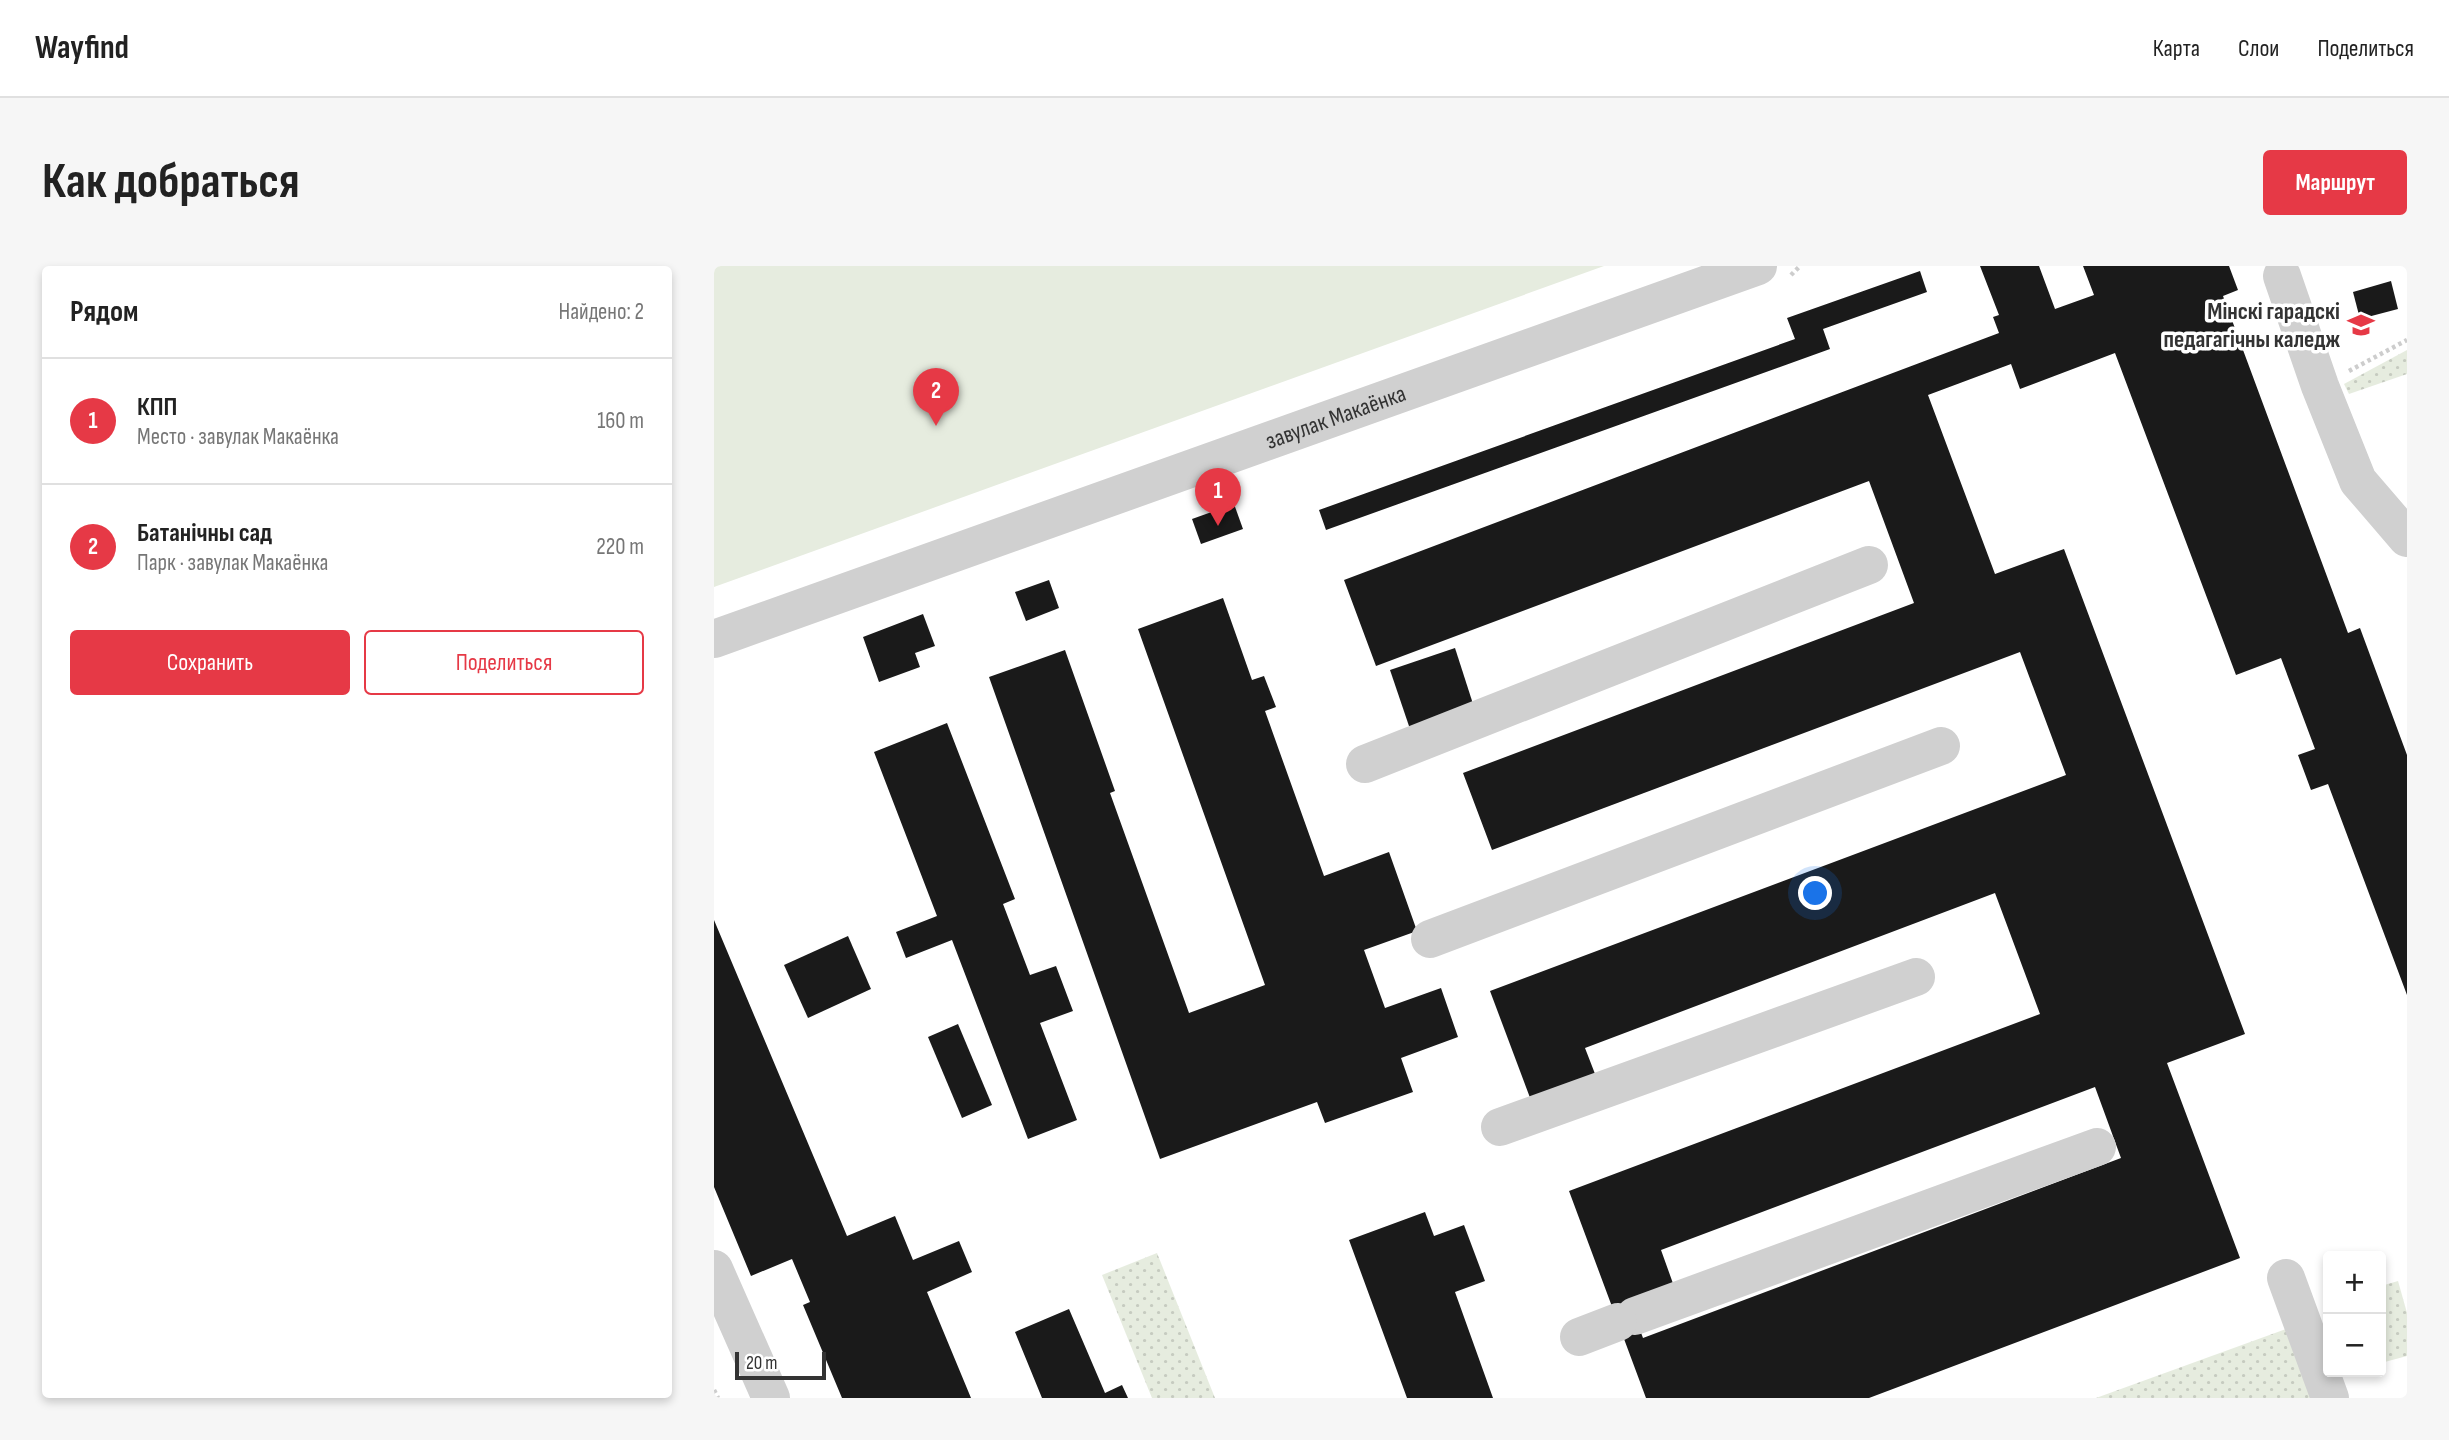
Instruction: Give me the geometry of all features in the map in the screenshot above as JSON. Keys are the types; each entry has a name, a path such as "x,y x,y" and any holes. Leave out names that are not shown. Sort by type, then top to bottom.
{"street":[{"name":"завулак Макаёнка","path":"714,639 1758,266"},
{"path":"2290,269 2320,386 2358,481 2407,538"},
{"path":"1365,764 1869,565"},
{"path":"1430,939 1941,746"},
{"path":"1500,1127 1916,977"},
{"path":"1578,1338 2097,1147"},
{"path":"714,1269 771,1398"},
{"path":"2286,1278 2330,1398"}],"path":[{"path":"2320,386 2407,340"},
{"path":"714,1390 718,1398"}],"shaded area":[{"path":"714,266 1604,266 714,587"},
{"path":"2407,350 2407,374 2349,394 2344,384"},
{"path":"1157,1253 1215,1398 1152,1398 1102,1275"},
{"path":"2398,1281 2407,1313 2407,1356 2386,1362 2386,1314 2386,1285"},
{"path":"2286,1329 2311,1398 2096,1398"}],"building":[{"path":"1980,266 2039,266 2055,309 2094,295 2083,266 2229,266 2238,290 2223,296 2348,633 2360,628 2407,755 2407,995 2328,784 2311,790 2298,755 2315,749 2281,658 2236,675 2115,353 2020,389 2011,364 1928,395 1995,574 2064,549 2245,1034 2167,1063 2240,1258 1869,1398 1646,1398 1569,1191 2040,1014 1995,893 1585,1048 1597,1079 1532,1103 1490,991 2066,775 2020,652 1492,850 1463,773 1914,603 1869,481 1376,666 1344,580 1999,333 1993,317 1999,315","holes":["2095,1087 2121,1158 1643,1338 1631,1306 1675,1289 1661,1250"]},
{"path":"1920,271 1927,292 1823,329 1830,349 1326,530 1319,510 1795,339 1787,318"},
{"path":"2391,281 2398,309 2360,319 2353,292"},
{"path":"1234,504 1243,529 1201,544 1192,519"},
{"path":"1049,580 1059,608 1026,621 1015,592"},
{"path":"1223,598 1252,680 1264,676 1276,707 1265,711 1324,876 1389,852 1417,931 1364,950 1385,1008 1441,988 1458,1037 1401,1058 1413,1092 1325,1123 1317,1102 1160,1159 989,677 1065,650 1115,791 1110,793 1189,1013 1265,985 1138,629"},
{"path":"923,614 935,646 915,653 920,667 879,682 863,637"},
{"path":"1455,648 1474,707 1410,729 1390,670"},
{"path":"947,723 1015,899 1003,904 1030,975 1056,966 1073,1011 1040,1023 1077,1120 1028,1139 952,940 906,958 896,932 937,916 874,752"},
{"path":"714,920 847,1236 895,1216 913,1260 959,1241 972,1272 927,1292 971,1398 842,1398 803,1305 810,1302 792,1259 751,1276 714,1187"},
{"path":"848,936 871,989 808,1018 784,965"},
{"path":"958,1024 992,1105 962,1118 928,1037"},
{"path":"1425,1212 1434,1236 1464,1225 1485,1281 1455,1292 1493,1398 1407,1398 1349,1240"},
{"path":"1069,1309 1105,1393 1122,1385 1128,1398 1042,1398 1015,1332"}],"place":[{"name":"Мінскі гарадскі педагагічны каледж","path":"2361,325"},
{"name":"Батанічны сад","path":"936,426"},
{"name":"КПП","path":"1218,526"}]}
